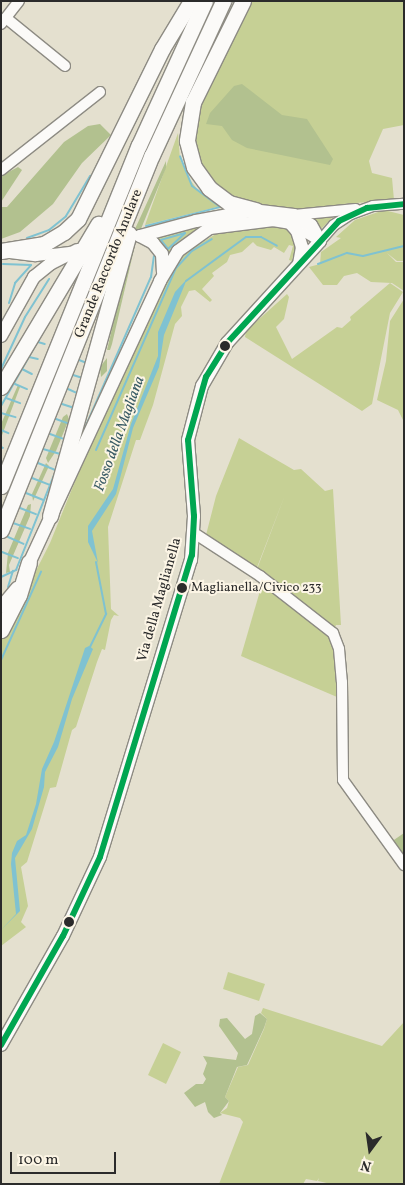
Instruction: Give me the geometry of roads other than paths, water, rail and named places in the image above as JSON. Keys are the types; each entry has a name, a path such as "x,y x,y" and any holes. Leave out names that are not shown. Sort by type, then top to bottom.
{"highway":[{"path":"1,252 44,244 64,232 78,219 162,49 191,1"},
{"name":"Grande Raccordo Anulare","path":"1,486 132,161 205,1"},
{"name":"Grande Raccordo Anulare","path":"1,530 183,82 223,1"},
{"path":"243,1 193,102 187,141 194,167 209,188 234,205 256,210"},
{"path":"1,387 78,261 132,161"},
{"path":"50,516 127,247 139,189"},
{"path":"1,630 19,594 29,563"}],"main road":[{"path":"160,282 164,266 162,254 153,243 140,236 196,221 256,210 311,225 320,242"},
{"path":"293,219 302,247 298,267"},
{"path":"1,607 19,586 160,282 183,246 210,228 259,220 293,219"},
{"name":"Via della Maglianella","path":"1,1045 63,936 100,857 191,560 194,532 187,452 190,427 202,386 227,343 320,242"},
{"path":"1,336 34,277 50,264 78,250"}],"street":[{"path":"20,1 4,21 65,66"},
{"path":"1,170 100,92"},
{"name":"Via della Maglianella","path":"320,242 339,221 364,209 404,204"},
{"path":"293,219 364,209"},
{"path":"1,252 36,256 78,250"},
{"path":"194,532 260,576 326,625 335,636 342,682 342,777 357,802 404,865"}],"water":[{"path":"187,279 164,335 159,367 133,428 116,494 92,531 98,563 88,542 88,526 113,489 131,424 158,356 158,332 175,292"},
{"path":"89,646 93,649 72,699 58,747 45,772 44,787 32,829 15,858 20,911 1,930 16,914 11,864 12,853 17,841 26,835 36,804 42,769 54,742 85,648"}],"waterway":[{"path":"146,226 220,207 192,186 180,156"},
{"path":"27,238 49,230 66,216 90,176"},
{"path":"185,233 168,249 161,240 185,233"},
{"name":"Fosso della Magliana","path":"186,281 246,237 261,237 277,246"},
{"path":"96,450 176,268 192,251 212,239"},
{"name":"Fosso della Magliana","path":"318,264 347,253 363,256 404,246"},
{"path":"81,437 151,277 154,256"},
{"path":"3,264 31,265"},
{"path":"9,303 15,283 31,265"},
{"path":"1,369 25,317 49,279"},
{"path":"1,406 43,332"},
{"path":"38,342 45,344"},
{"path":"29,357 38,359"},
{"path":"79,360 87,363"},
{"path":"22,369 32,374"},
{"path":"73,375 83,378"},
{"path":"15,384 27,389"},
{"path":"68,389 77,393"},
{"path":"6,398 20,403"},
{"path":"62,404 74,408"},
{"path":"1,413 15,417"},
{"path":"56,419 70,424"},
{"path":"1,430 8,433"},
{"path":"50,434 64,439"},
{"path":"43,449 60,454"},
{"path":"38,463 55,470"},
{"path":"16,570 54,475"},
{"path":"32,478 50,485"},
{"path":"26,493 43,500"},
{"path":"20,508 36,514"},
{"path":"13,523 30,529"},
{"path":"8,537 24,544"},
{"path":"2,552 18,558"},
{"name":"Fosso della Magliana","path":"90,647 106,614 96,562"},
{"path":"1,577 16,570"},
{"path":"8,587 13,571"},
{"path":"1,660 41,572"}],"place":[{"name":"Maglianella/Civico 233","path":"182,588"}]}
